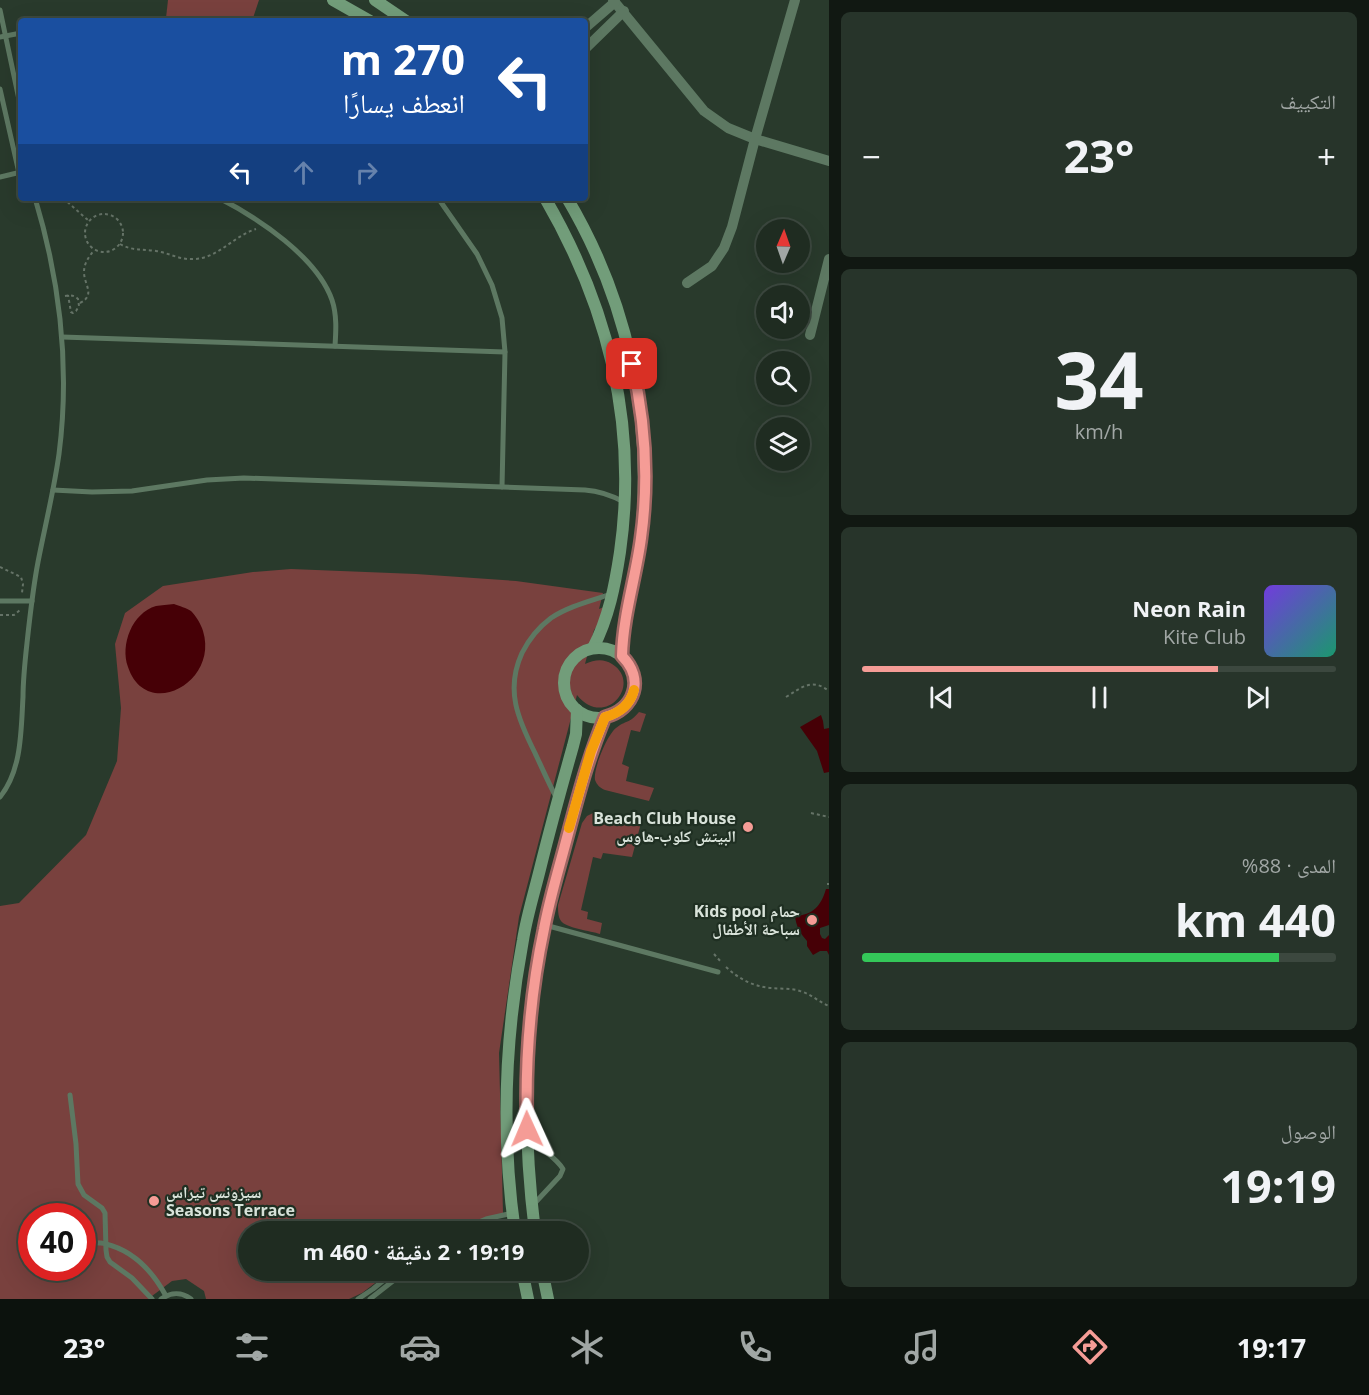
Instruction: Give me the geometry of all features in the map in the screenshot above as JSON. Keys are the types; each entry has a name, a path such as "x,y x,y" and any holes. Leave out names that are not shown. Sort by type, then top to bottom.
{"street":[{"path":"333,0 365,18"},
{"path":"375,0 402,18"},
{"path":"687,283 712,266 724,248 732,227 795,0"},
{"path":"588,25 614,1 704,111 728,128 755,139 829,161"},
{"path":"588,46 624,11"},
{"path":"547,201 582,269 598,312 610,349 623,425 626,464 622,533 605,624 593,648"},
{"path":"569,201 599,261 616,306 628,344 642,424 645,464 641,536 624,628 622,656"},
{"path":"810,336 829,259"},
{"path":"603,647 622,656 633,670 635,679 632,696 627,704 621,711 605,717 595,718 577,710 566,696 564,687 566,669 570,662 584,650 593,648 603,647"},
{"path":"514,1221 508,1151 507,1090 514,999 527,921 576,734 577,710"},
{"path":"534,1221 527,1129 527,1066 536,973 544,925 583,777 605,717"},
{"path":"524,1281 528,1299"},
{"path":"544,1281 548,1299"}],"lane":[{"path":"0,10 3,36 18,97"},
{"path":"3,36 18,34"},
{"path":"0,89 18,166"},
{"path":"0,177 18,174"},
{"path":"0,797 6,790 14,769 21,740 32,601 53,490 62,414 62,337 51,260 36,201"},
{"path":"225,201 267,227 311,265 324,281 333,302 336,323 335,346"},
{"path":"440,201 477,254 492,285 502,318 505,352 502,487"},
{"path":"62,337 505,352"},
{"path":"53,490 132,491 207,480 244,478 598,491 625,502"},
{"path":"558,801 517,714 514,678 526,645 537,630 566,610 612,593"},
{"path":"0,601 32,601"},
{"path":"544,925 718,972"},
{"path":"70,1095 78,1184 84,1196 102,1208 105,1213 107,1257 152,1299"},
{"path":"527,1129 534,1142 563,1169 560,1176 532,1206"},
{"path":"481,1221 513,1213"},
{"path":"96,1244 106,1244 128,1254 148,1269 158,1281 164,1297 176,1293 191,1299"},
{"path":"370,1299 386,1281"},
{"path":"358,1299 375,1292 391,1281"}],"path":[{"path":"66,201 89,221"},
{"path":"104,214 114,217 123,229 120,244 116,249 105,252 94,250 85,236 89,221 104,214"},
{"path":"120,244 134,250 161,251 192,260 213,254 249,231 267,227"},
{"path":"68,295 71,313 78,309 89,292 84,275 90,255 94,250"},
{"path":"57,297 76,296 80,303"},
{"path":"786,697 807,685 823,686 829,691"},
{"path":"811,813 829,818"},
{"path":"714,954 728,970 746,981 759,986 798,990 829,1006"}],"shaded area":[{"path":"168,0 259,0 253,18 166,18"},
{"path":"291,569 516,581 603,593 599,609 604,607 594,630 585,664 598,660 609,662 621,672 624,682 617,700 609,706 599,708 588,704 577,695 519,917 499,1053 503,1213 482,1221 238,1221 238,1281 378,1281 349,1299 206,1299 204,1291 186,1279 172,1281 148,1299 0,1299 0,906 19,903 86,835 117,761 121,708 115,644 125,613 163,586 253,572"},
{"path":"174,604 191,611 201,626 205,650 201,666 191,679 178,689 164,693 150,691 137,683 128,667 127,640 140,615 156,606"},
{"path":"639,712 646,714 640,732 631,730 622,764 629,767 626,781 654,788 649,801 605,790 595,780 598,761 612,732"},
{"path":"821,715 824,729 829,728 829,772 824,773 817,751 800,727"},
{"path":"595,812 641,823 632,857 603,853 601,859 593,857 581,910 588,912 587,919 602,923 600,934 564,923 559,918 558,909 582,823 587,816"},
{"name":"Kids pool حمام سباحة الأطفال","path":"826,889 829,889 829,925 820,928 820,934 825,939 829,935 829,955 827,951 820,951 813,955 796,923 795,916 811,912 822,900"}],"slow traffic":[{"path":"569,828 591,751 605,717 621,711 634,690"}],"place":[{"name":"Beach Club House البيتش كلوب-هاوس","path":"748,827"},
{"name":"Kids pool حمام سباحة الأطفال","path":"812,920"},
{"name":"سيزونس تيراس Seasons Terrace","path":"154,1201"}],"route":[{"path":"527,1129 526,1098 530,1019 544,925 591,751 605,717 621,711 632,696 634,688 633,670 622,656 622,642 641,536 645,464 637,384 632,364"}]}
